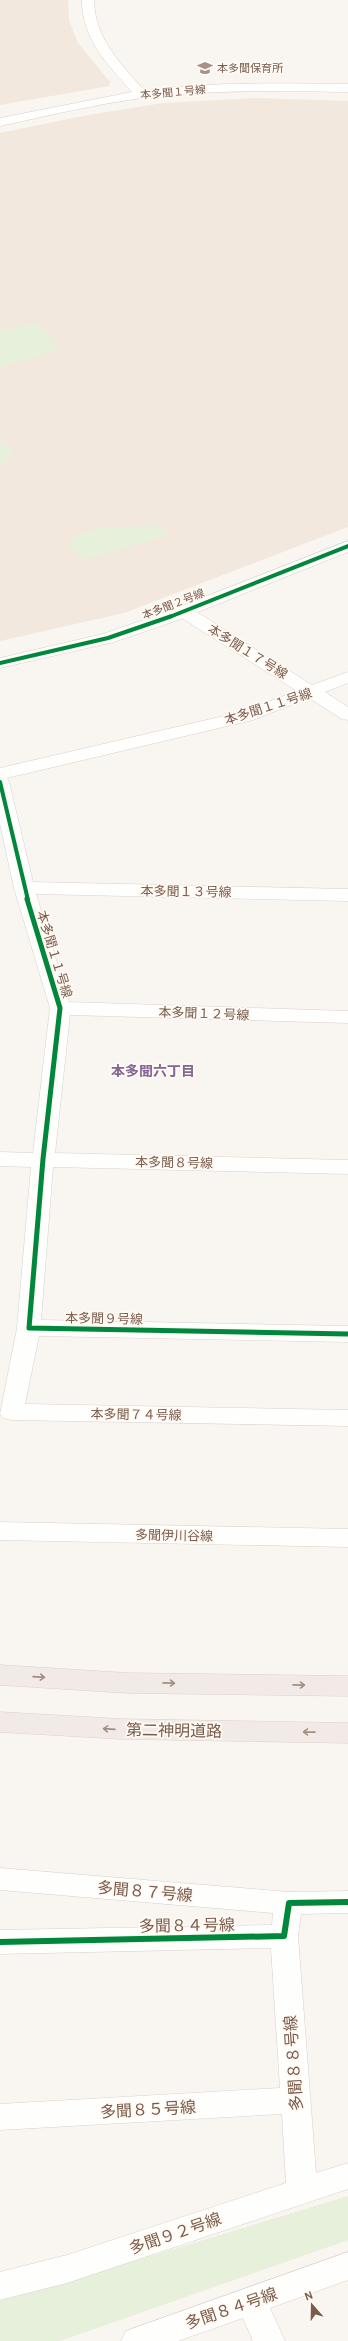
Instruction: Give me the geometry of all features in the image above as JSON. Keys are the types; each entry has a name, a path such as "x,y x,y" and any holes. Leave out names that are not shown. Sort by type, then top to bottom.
{"highway":[{"path":"0,1675 128,1683 348,1686"},
{"name":"第二神明道路","path":"0,1722 121,1729 348,1733"}],"street":[{"path":"88,0 87,19 95,38 141,94"},
{"name":"本多聞１号線","path":"0,122 141,94 194,89 279,87 348,88"},
{"name":"本多聞２号線","path":"0,663 108,638 183,611 348,546"},
{"name":"本多聞１７号線","path":"183,611 348,715"},
{"name":"本多聞１１号線","path":"0,774 247,716 313,692 348,677"},
{"name":"本多聞１１号線","path":"0,782 24,888 60,1008 43,1159"},
{"name":"本多聞１３号線","path":"24,888 348,894"},
{"name":"本多聞１２号線","path":"60,1008 348,1017"},
{"name":"本多聞８号線","path":"0,1159 348,1167"},
{"path":"29,1328 43,1159"},
{"name":"本多聞９号線","path":"29,1328 348,1334"},
{"name":"本多聞７４号線","path":"29,1328 11,1412 348,1418"},
{"name":"多聞伊川谷線","path":"0,1531 348,1538"},
{"name":"多聞８７号線","path":"0,1879 289,1903"},
{"path":"284,1936 289,1903 348,1902"},
{"name":"多聞８４号線","path":"0,1942 284,1936"},
{"name":"多聞８８号線","path":"284,1936 302,2190"},
{"name":"多聞８５号線","path":"0,2117 296,2100"},
{"name":"多聞９２号線","path":"0,2286 67,2269 348,2176"},
{"name":"多聞８４号線","path":"137,2341 348,2266"},
{"path":"251,2301 269,2341"}],"shaded area":[{"path":"0,0 68,0 69,20 78,43 110,82 109,86 0,105"},
{"path":"257,98 348,101 348,527 124,613 0,641 0,133 88,115 163,103"}],"green space":[{"path":"37,323 59,348 32,359 0,367 0,330"},
{"path":"0,441 14,450 4,463 0,464"},
{"path":"122,526 159,526 169,535 86,559 67,547 73,539 82,533 94,530"},
{"path":"348,2196 348,2240 60,2341 0,2341 0,2297 118,2266"}],"cycle path":[{"path":"0,663 108,638 172,616 348,546"},
{"path":"0,782 24,888 60,1008 43,1159 29,1328 348,1334"},
{"path":"0,1942 284,1936 289,1903 348,1902"}],"place":[{"name":"本多聞保育所","path":"205,68"}],"district":[{"name":"本多聞六丁目","path":"153,1071"}]}
